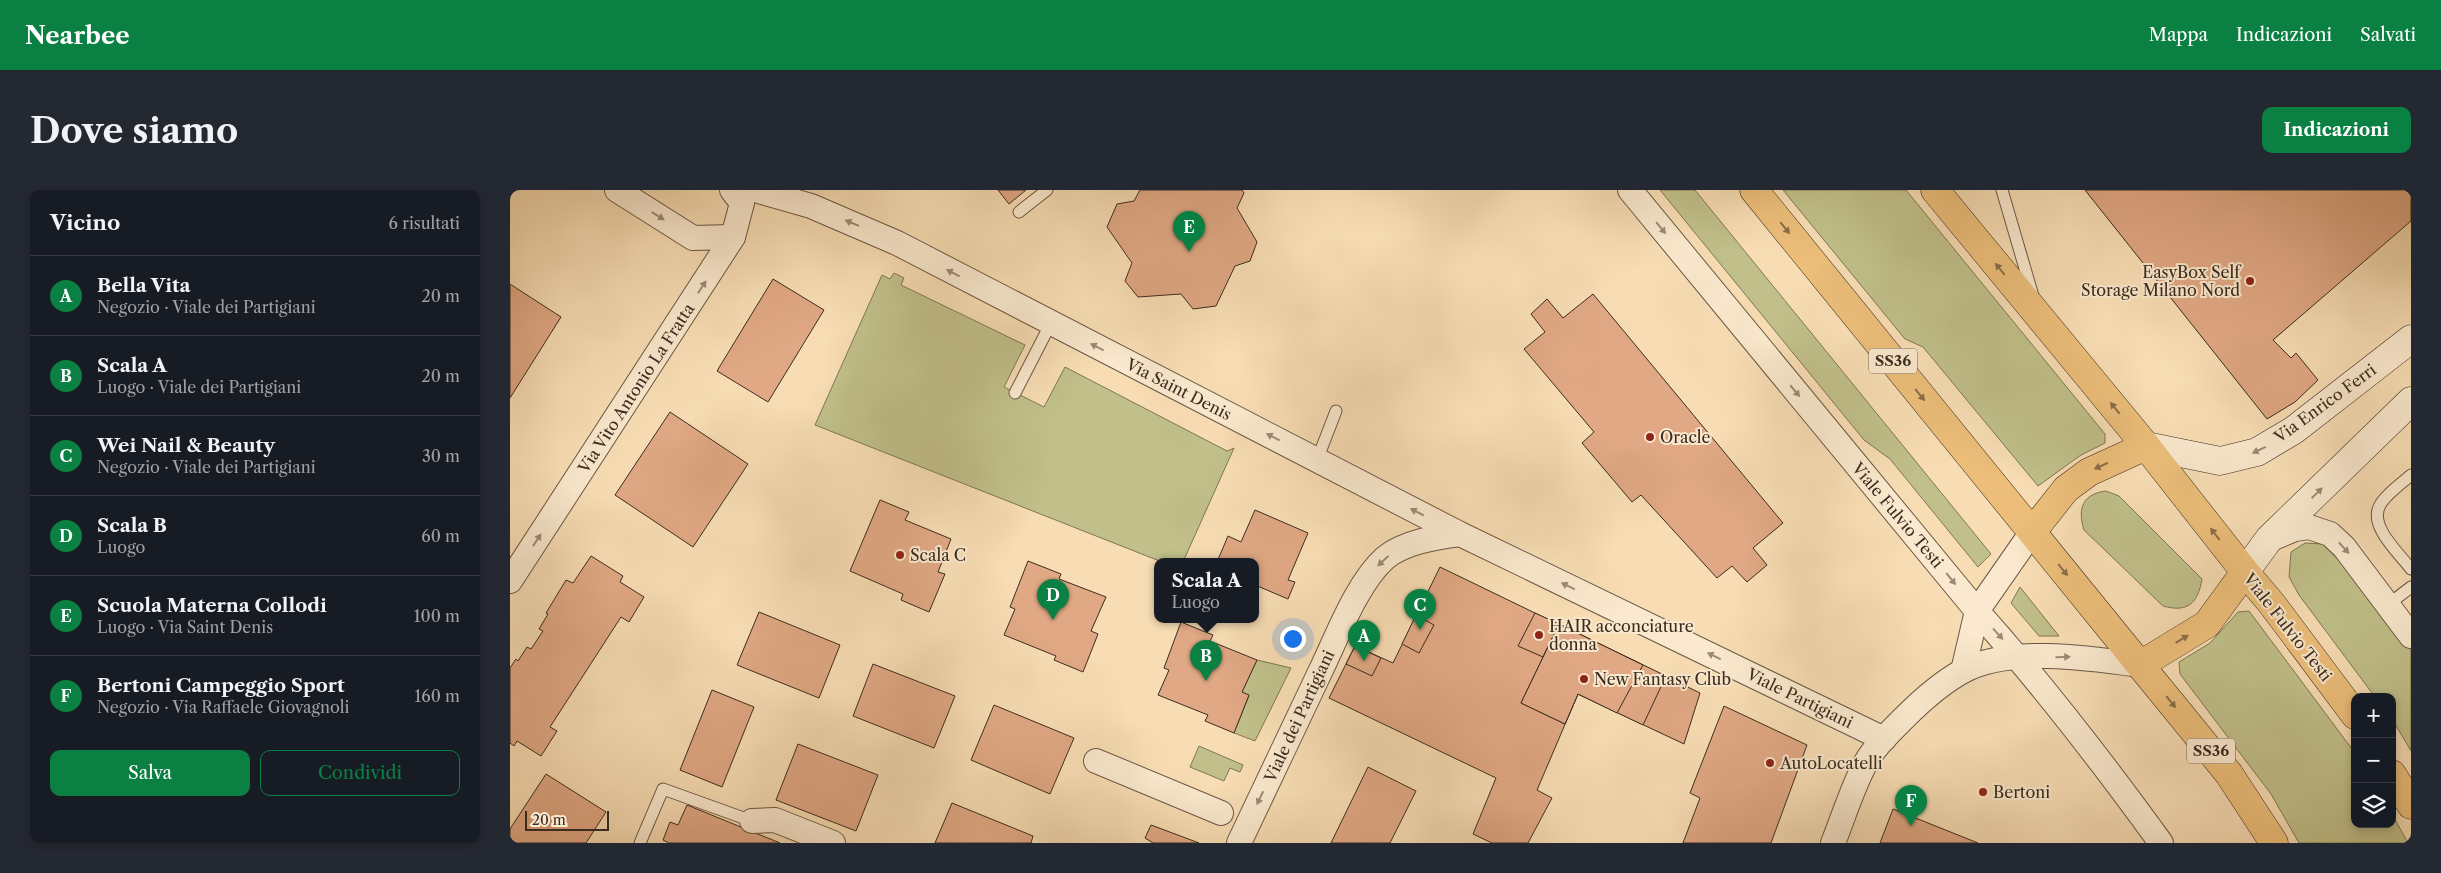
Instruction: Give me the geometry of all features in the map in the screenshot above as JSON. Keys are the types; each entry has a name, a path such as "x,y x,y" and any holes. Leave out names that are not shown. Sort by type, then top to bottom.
{"main road":[{"name":"SS36","path":"1754,190 2229,774 2274,843"},
{"name":"Viale Fulvio Testi","path":"1935,190 2146,446 2272,604 2351,710"},
{"path":"2032,532 2066,489 2089,472 2146,446"},
{"path":"2140,665 2207,624 2245,572"},
{"path":"2396,781 2411,805"}],"street":[{"path":"617,190 693,238 732,237"},
{"name":"Via Vito Antonio La Fratta","path":"510,581 732,237 742,203 732,190"},
{"name":"Via Saint Denis","path":"755,190 811,206 897,243 1460,534"},
{"name":"Viale Fulvio Testi","path":"1630,190 1977,611 2019,658 2091,747 2161,843"},
{"name":"Via Enrico Ferri","path":"2146,446 2220,461 2257,452 2294,430 2411,339"},
{"path":"2245,572 2269,539 2411,401"},
{"path":"2269,539 2295,529 2309,527 2330,534 2344,547 2389,604 2411,636"},
{"path":"1963,671 1977,611 2032,532"},
{"name":"Viale Partigiani","path":"1460,534 1884,738"},
{"name":"Viale dei Partigiani","path":"1239,843 1344,619 1372,571 1386,557 1410,545 1460,534"},
{"path":"1833,843 1863,767 1884,738 1920,701 1963,671 1993,660 2019,658 2081,657 2140,665"},
{"path":"1096,760 1221,813"},
{"path":"752,821 776,820 832,843"}],"lane":[{"path":"1019,212 1047,190"},
{"path":"2002,190 2039,317"},
{"path":"1015,393 1051,323"},
{"path":"1317,460 1336,411"},
{"path":"2411,474 2380,504 2376,517 2382,531 2411,569"},
{"path":"2389,604 2411,587"},
{"path":"640,843 663,789 752,821"}],"shaded area":[{"path":"1660,190 1695,190 1991,554 1978,567 1890,459 1864,440"},
{"path":"1783,190 1906,190 2105,434 2105,443 2081,455 2038,486 1923,347 1905,339"},
{"path":"894,273 904,278 901,285 1025,345 1004,387 1044,407 1065,367 1227,451 1234,448 1185,558 1154,559 815,425 882,275 890,279"},
{"path":"2106,491 2119,496 2202,579 2198,594 2190,604 2179,608 2163,606 2084,530 2081,515 2084,503 2092,495"},
{"path":"2305,543 2323,544 2350,572 2411,651 2411,751 2396,726 2396,693 2372,693 2299,595 2289,577 2291,552"},
{"path":"2020,587 2059,636 2039,636 2011,603"},
{"path":"2249,611 2351,748 2351,828 2396,828 2396,821 2408,843 2299,843 2271,794 2180,674 2179,662 2210,643 2238,612"},
{"path":"1257,660 1291,668 1255,741 1234,733 1249,696 1242,692"},
{"path":"1199,746 1243,765 1240,772 1230,768 1224,781 1190,767"}],"building":[{"path":"998,190 1026,190 1009,204"},
{"path":"1140,190 1242,190 1244,193 1237,208 1257,242 1250,261 1235,266 1216,306 1193,309 1181,294 1138,297 1125,281 1132,263 1107,227 1117,204 1134,201"},
{"name":"EasyBox Self Storage Milano Nord","path":"2085,190 2411,190 2411,221 2273,340 2291,358 2296,353 2318,380 2295,402 2267,419"},
{"path":"773,279 824,310 768,402 717,371"},
{"path":"510,284 561,317 510,398"},
{"name":"Oracle","path":"1593,294 1783,523 1753,548 1767,565 1747,582 1732,566 1717,578 1641,495 1632,502 1582,443 1594,432 1524,349 1545,332 1531,314 1547,299 1563,318"},
{"path":"670,412 748,464 693,547 615,495"},
{"name":"Scala C","path":"880,500 909,512 905,520 951,539 938,572 945,574 929,612 901,600 903,594 850,571"},
{"path":"1255,510 1308,533 1288,580 1295,582 1288,599 1259,587 1259,558 1219,558 1228,536 1241,542"},
{"path":"591,556 623,576 620,582 644,597 629,622 621,617 550,727 557,731 541,756 517,741 514,746 510,743 510,668 516,659 518,661 527,647 531,649 543,631 539,629 548,614 546,613 566,580 573,583"},
{"path":"1028,561 1061,574 1059,579 1106,597 1091,631 1098,634 1083,672 1054,660 1056,656 1004,635 1015,609 1010,607"},
{"path":"1440,567 1700,693 1684,744 1578,694 1537,790 1552,798 1528,843 1492,843 1473,834 1496,778 1329,698 1355,646 1393,663"},
{"path":"759,612 840,645 819,698 737,665"},
{"name":"HAIR acconciature donna","path":"1535,613 1559,624 1543,657 1518,646"},
{"path":"1416,615 1434,625 1419,653 1402,644"},
{"path":"1181,623 1213,635 1210,641 1257,660 1242,692 1249,695 1234,733 1205,721 1208,715 1158,695 1169,670 1164,668"},
{"name":"New Fantasy Club","path":"1559,624 1666,676 1643,725 1578,694 1565,724 1521,703"},
{"name":"New Fantasy Club","path":"1559,624 1643,665 1617,713 1578,694 1565,724 1521,703"},
{"path":"1355,646 1381,658 1372,676 1346,664"},
{"path":"873,664 955,696 934,748 853,716"},
{"path":"712,690 754,707 722,787 680,770"},
{"path":"994,705 1074,738 1050,794 971,760"},
{"path":"1724,706 1807,745 1771,843 1683,843 1700,798 1690,793"},
{"path":"798,744 878,775 856,831 776,800"},
{"path":"1368,767 1416,791 1390,843 1331,843"},
{"path":"546,774 606,812 586,843 510,843 510,829"},
{"path":"952,803 1033,836 1031,843 935,843"},
{"path":"687,805 780,843 669,843 663,840 670,822 678,825"},
{"path":"1893,809 1978,843 1880,843"},
{"path":"1151,825 1199,843 1153,843 1145,838"}],"place":[{"name":"Scuola Materna Collodi","path":"1189,252"},
{"name":"EasyBox Self Storage Milano Nord","path":"2250,281"},
{"name":"Oracle","path":"1650,437"},
{"name":"Scala C","path":"900,555"},
{"name":"Scala B","path":"1053,620"},
{"name":"Wei Nail & Beauty","path":"1420,630"},
{"name":"HAIR acconciature donna","path":"1539,635"},
{"name":"Bella Vita","path":"1364,661"},
{"name":"New Fantasy Club","path":"1584,679"},
{"name":"Scala A","path":"1206,681"},
{"name":"AutoLocatelli","path":"1770,763"},
{"name":"Bertoni","path":"1983,792"},
{"name":"Bertoni Campeggio Sport","path":"1911,826"}]}
